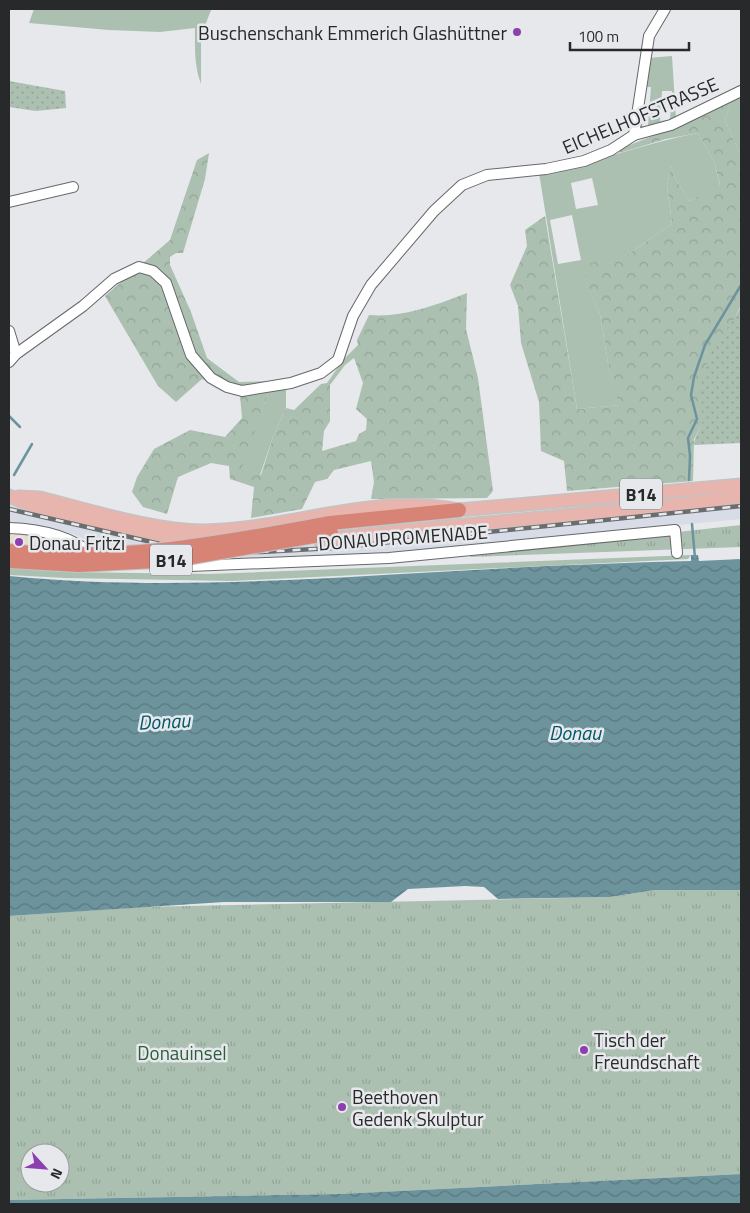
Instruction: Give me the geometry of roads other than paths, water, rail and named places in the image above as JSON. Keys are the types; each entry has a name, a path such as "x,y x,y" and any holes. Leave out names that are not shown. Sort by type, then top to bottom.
{"highway":[{"name":"B14","path":"9,551 79,555 136,554 207,546 360,519 458,510"},
{"name":"B14","path":"9,561 79,565 175,560 331,533 403,516"}],"main road":[{"name":"B14","path":"458,510 741,485"},
{"path":"10,496 40,498 178,529 203,531 245,528 328,513 399,504 432,505 458,510"},
{"path":"10,496 36,507 111,526 214,544 264,547 435,526 644,510 741,497"}],"street":[{"path":"634,135 649,36 664,9"},
{"name":"EICHELHOFSTRASSE","path":"9,362 16,354 83,306 114,279 139,267 153,271 166,283 191,355 204,372 218,382 235,390 251,390 274,387 317,375 334,365 341,355 353,316 371,285 434,211 462,185 487,175 574,164 611,150 634,135 671,125 741,91"},
{"path":"9,202 73,187"},
{"path":"9,330 16,354"},
{"name":"DONAUPROMENADE","path":"9,528 52,533 72,539 110,567 388,558 675,530 677,553"}],"water":[{"name":"Donau","path":"691,555 698,555 699,561 741,559 741,890 655,890 610,897 498,899 484,887 465,886 408,889 391,902 224,902 9,916 9,576 116,582 224,582 564,565 691,561"},
{"path":"741,1174 741,1204 9,1204 9,1200 339,1194"}],"waterway":[{"path":"689,480 690,456 688,438 697,419 691,395 694,377 705,345 741,285"},
{"path":"9,416 20,427"},
{"path":"14,475 32,444"},
{"path":"692,524 695,558"}],"railway":[{"path":"9,509 160,544 228,552 261,552 332,548 741,506"}],"place":[{"name":"Buschenschank Emmerich Glashüttner","path":"517,32"},
{"name":"Donau Fritzi","path":"19,542"},
{"name":"Tisch der Freundschaft","path":"584,1050"},
{"name":"Beethoven Gedenk Skulptur","path":"342,1107"}],"park label":[{"name":"Donauinsel","path":"182,1052"}]}
